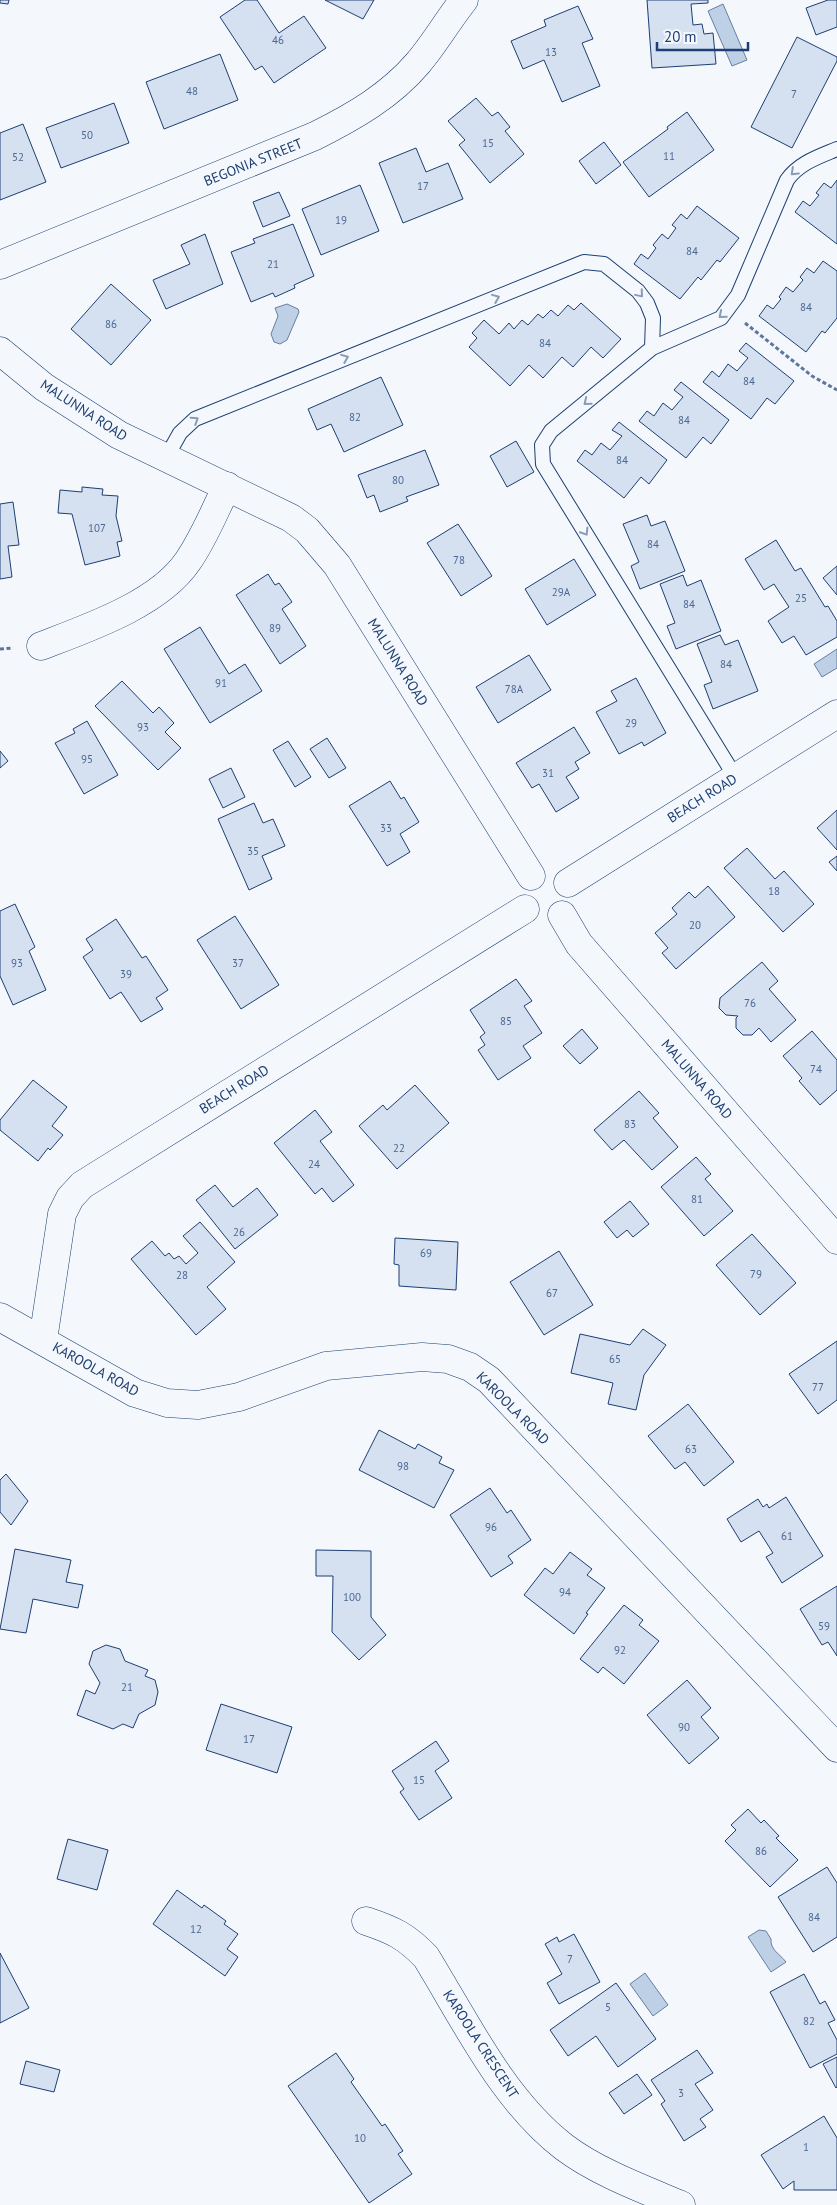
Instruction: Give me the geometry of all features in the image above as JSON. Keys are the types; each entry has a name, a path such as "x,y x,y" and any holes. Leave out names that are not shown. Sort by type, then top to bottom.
{"street":[{"name":"BEGONIA STREET","path":"0,266 315,136 348,120 398,84 419,62 464,0"},
{"name":"MALUNNA ROAD","path":"0,351 44,387 119,435 291,518 308,530 338,565 531,876"},
{"path":"41,646 101,624 165,585 188,562 227,486"},
{"name":"BEACH ROAD","path":"568,883 837,714"},
{"path":"547,870 555,872 568,883 572,897 570,904 562,915 546,921 538,919 525,908 522,895 523,888 531,876 547,870"},
{"name":"BEACH ROAD","path":"43,1340 62,1214 70,1198 82,1185 525,908"},
{"name":"MALUNNA ROAD","path":"562,915 579,944 837,1240"},
{"name":"KAROOLA ROAD","path":"0,1317 135,1393 167,1403 198,1405 239,1397 326,1366 422,1357 448,1358 470,1367 489,1380 837,1748"},
{"name":"KAROOLA CRESCENT","path":"366,1921 388,1929 409,1940 426,1956 502,2081 523,2108 546,2132 566,2148 597,2166 680,2205"}],"lane":[{"path":"736,778 543,464 542,445 551,431 652,348 697,327 710,324 722,318 738,295 786,180 793,171 804,164 837,149"},
{"path":"166,458 180,433 195,419 584,262 604,264 638,291 647,303 653,318 652,348"}],"path":[{"path":"728,310 812,376 837,390"}],"water":[{"path":"723,4 747,60 732,66 708,11"},
{"path":"287,304 298,309 299,312 287,340 280,344 274,342 271,334 278,316 275,308"},
{"path":"837,649 837,668 822,677 814,664"},
{"path":"759,1930 766,1931 771,1939 772,1946 786,1962 771,1972 748,1937"},
{"path":"645,1973 668,2005 653,2016 630,1984"}],"building":[{"path":"0,0 9,0 8,4 0,3"},
{"path":"245,0 257,0 279,33 304,16 326,48 274,83 262,66 255,70 220,17"},
{"path":"325,0 374,0 363,19"},
{"path":"647,0 708,0 708,3 691,4 693,25 702,24 704,34 713,33 716,64 652,68"},
{"path":"828,0 837,0 837,27 816,35 806,8"},
{"path":"578,6 593,39 582,43 600,86 562,102 544,60 523,69 511,41 546,26 544,20"},
{"path":"797,37 837,57 837,61 792,148 751,127"},
{"path":"220,54 238,100 164,129 146,82"},
{"path":"476,98 492,116 498,112 510,127 505,131 524,154 490,183 459,145 465,140 448,121"},
{"path":"114,103 129,143 61,168 46,128"},
{"path":"687,112 714,150 649,197 623,162 668,129 667,127"},
{"path":"23,124 46,182 0,200 0,133"},
{"path":"604,142 621,165 596,184 579,161"},
{"path":"416,148 426,172 448,163 463,199 403,223 379,163"},
{"path":"837,180 837,244 795,212 803,201 810,206 819,195 816,193 824,183 831,188"},
{"path":"360,185 379,231 321,255 302,209"},
{"path":"279,192 290,216 263,227 253,202"},
{"path":"697,206 739,238 720,262 717,260 701,280 698,277 680,299 634,264 641,254 648,259 656,248 653,245 662,234 668,239 676,228 672,225 681,214 687,219"},
{"path":"293,224 314,276 294,285 295,288 275,297 273,293 251,302 231,252 255,243 253,239"},
{"path":"205,234 223,284 166,309 153,280 190,264 181,245"},
{"path":"823,261 837,271 837,318 825,333 822,331 806,352 759,316 767,305 773,309 781,299 779,297 786,287 793,292 803,280 800,277 807,268 814,273"},
{"path":"111,284 151,320 111,365 71,329"},
{"path":"581,303 621,339 603,358 591,347 573,367 562,357 543,378 529,365 510,386 469,347 477,338 472,333 484,320 499,334 509,323 514,329 522,320 528,325 538,314 543,318 551,310 558,316 568,305 574,310"},
{"path":"746,343 794,381 775,404 767,398 751,419 703,382 712,371 719,377 728,364 737,371 748,358 739,351"},
{"path":"381,377 403,425 344,452 331,424 317,430 308,409"},
{"path":"681,382 729,420 711,444 703,437 686,458 639,421 647,411 654,416 663,403 672,410 683,397 674,390"},
{"path":"619,422 667,460 649,484 641,477 624,498 577,461 585,450 592,455 601,443 610,450 622,436 612,430"},
{"path":"516,441 534,472 507,487 490,456"},
{"path":"425,450 439,485 406,497 408,501 380,512 374,495 367,498 358,475"},
{"path":"82,487 103,489 102,495 118,496 116,516 122,541 117,542 120,556 85,565 72,514 58,513 60,490 82,492"},
{"path":"13,502 19,545 8,546 12,577 0,579 0,504"},
{"path":"647,515 651,526 665,521 685,571 640,589 631,566 639,562 623,524"},
{"path":"458,524 492,576 461,596 427,543"},
{"path":"776,540 795,571 801,568 825,607 828,606 837,621 837,637 806,655 794,636 782,643 768,621 789,607 774,584 764,590 745,559"},
{"path":"574,559 596,595 547,625 525,589"},
{"path":"837,566 837,595 823,578"},
{"path":"268,574 275,585 279,583 292,602 282,609 306,646 280,664 236,595"},
{"path":"683,575 687,586 701,580 721,631 676,649 667,626 675,623 660,584"},
{"path":"200,627 229,674 245,664 262,691 210,723 164,649"},
{"path":"720,635 725,645 738,640 758,691 713,709 704,685 712,682 697,644"},
{"path":"529,655 551,690 498,723 476,687"},
{"path":"636,678 666,733 644,746 642,742 619,754 596,712 617,701 611,691"},
{"path":"122,681 153,713 159,707 174,723 165,732 181,748 158,770 95,706"},
{"path":"87,721 118,775 84,794 55,743 75,733 73,729"},
{"path":"574,727 590,753 575,762 579,769 566,777 579,798 556,812 539,784 532,788 516,763"},
{"path":"327,738 346,768 329,778 310,749"},
{"path":"288,741 311,777 295,787 273,750"},
{"path":"0,751 8,761 0,768"},
{"path":"231,768 245,797 223,808 209,779"},
{"path":"390,781 401,799 404,797 419,822 400,834 410,852 387,866 349,806"},
{"path":"254,803 263,823 273,819 285,846 262,856 272,879 249,890 218,819"},
{"path":"837,810 837,850 817,828"},
{"path":"747,848 775,879 784,871 814,904 783,932 724,868"},
{"path":"837,856 837,871 829,862"},
{"path":"708,886 735,917 676,969 662,953 668,948 655,933 677,914 672,908 689,892 695,898"},
{"path":"15,904 35,947 29,951 46,990 13,1005 0,976 0,911"},
{"path":"235,916 279,985 241,1009 197,940"},
{"path":"116,919 142,958 146,956 168,990 156,998 163,1009 141,1022 121,992 110,999 83,957 93,950 86,939"},
{"path":"762,962 778,981 769,989 796,1020 771,1042 759,1028 752,1035 743,1035 736,1028 736,1018 738,1016 726,1015 719,1008 720,998"},
{"path":"516,979 532,1001 524,1006 542,1033 523,1046 531,1058 498,1080 478,1050 485,1045 480,1037 485,1033 470,1010"},
{"path":"582,1029 598,1048 580,1064 563,1046"},
{"path":"812,1031 837,1060 837,1090 820,1105 799,1081 802,1078 783,1056"},
{"path":"33,1080 67,1107 52,1126 63,1135 50,1150 48,1148 38,1161 0,1130 0,1120"},
{"path":"415,1085 449,1123 397,1169 359,1126 383,1105 387,1110"},
{"path":"639,1091 659,1113 653,1118 678,1147 652,1170 624,1140 612,1150 594,1130"},
{"path":"315,1110 332,1132 320,1141 354,1185 333,1202 322,1188 315,1194 274,1143"},
{"path":"696,1157 711,1174 705,1179 733,1211 704,1236 661,1187"},
{"path":"215,1185 233,1207 257,1188 278,1215 235,1249 196,1200"},
{"path":"630,1201 649,1224 633,1237 627,1230 617,1238 604,1222"},
{"path":"200,1222 235,1262 207,1287 226,1309 196,1335 131,1259 152,1241 165,1256 169,1253 174,1259 179,1256 186,1264 198,1253 183,1236"},
{"path":"752,1234 796,1283 760,1315 716,1265"},
{"path":"395,1238 458,1242 456,1290 399,1286 399,1265 394,1264"},
{"path":"559,1251 593,1305 544,1335 510,1282"},
{"path":"643,1329 666,1345 644,1375 636,1410 608,1404 613,1383 571,1373 580,1334 630,1345"},
{"path":"837,1341 837,1400 818,1414 789,1374"},
{"path":"688,1404 734,1462 704,1486 685,1462 675,1469 648,1436"},
{"path":"379,1430 415,1449 418,1444 442,1457 439,1463 454,1470 434,1508 359,1470"},
{"path":"6,1474 28,1501 11,1525 0,1512 0,1480"},
{"path":"490,1488 507,1513 511,1510 531,1540 508,1556 513,1563 491,1577 450,1515"},
{"path":"786,1497 823,1556 782,1583 766,1557 773,1553 759,1531 741,1542 727,1519 758,1499 763,1507 767,1504 769,1508"},
{"path":"15,1549 71,1560 66,1582 83,1585 78,1608 33,1599 26,1633 0,1629"},
{"path":"316,1550 371,1551 371,1617 386,1635 359,1660 332,1632 333,1576 316,1576"},
{"path":"570,1552 592,1569 587,1575 605,1588 586,1613 588,1614 574,1634 524,1595 545,1568 553,1574"},
{"path":"837,1586 837,1656 828,1642 822,1645 800,1609"},
{"path":"624,1605 643,1620 639,1625 659,1641 624,1684 603,1667 598,1673 580,1659"},
{"path":"106,1645 120,1649 125,1661 148,1670 145,1676 155,1680 158,1692 155,1705 139,1714 133,1728 123,1724 113,1729 77,1715 86,1690 95,1694 100,1683 89,1664 93,1651"},
{"path":"687,1680 711,1708 701,1717 719,1738 689,1764 647,1715"},
{"path":"221,1704 292,1727 277,1773 206,1750"},
{"path":"436,1741 449,1761 435,1771 452,1798 419,1820 400,1792 404,1789 392,1771"},
{"path":"748,1809 761,1823 764,1820 779,1836 776,1838 798,1860 770,1887 725,1841 736,1830 731,1825"},
{"path":"68,1839 108,1850 97,1890 57,1879"},
{"path":"827,1867 837,1883 837,1937 813,1952 778,1897"},
{"path":"177,1890 202,1908 204,1905 226,1921 224,1924 238,1934 227,1949 238,1957 225,1976 153,1924"},
{"path":"574,1934 600,1982 559,2004 547,1983 562,1974 545,1944 557,1937 559,1942"},
{"path":"0,1953 29,2008 0,2023"},
{"path":"804,1974 820,2004 825,2001 835,2020 828,2023 837,2040 837,2054 810,2068 770,1992"},
{"path":"616,1983 656,2039 618,2067 596,2036 568,2056 550,2030"},
{"path":"697,2050 713,2073 695,2084 713,2110 700,2119 706,2127 684,2141 661,2104 665,2101 651,2080"},
{"path":"336,2053 354,2079 351,2082 382,2126 385,2124 403,2151 398,2154 412,2174 369,2203 288,2086"},
{"path":"837,2057 837,2087 836,2088 823,2064"},
{"path":"26,2061 60,2070 54,2092 20,2084"},
{"path":"637,2074 652,2095 624,2114 609,2093"},
{"path":"824,2116 837,2138 837,2190 794,2190 794,2181 783,2189 761,2155"}]}
